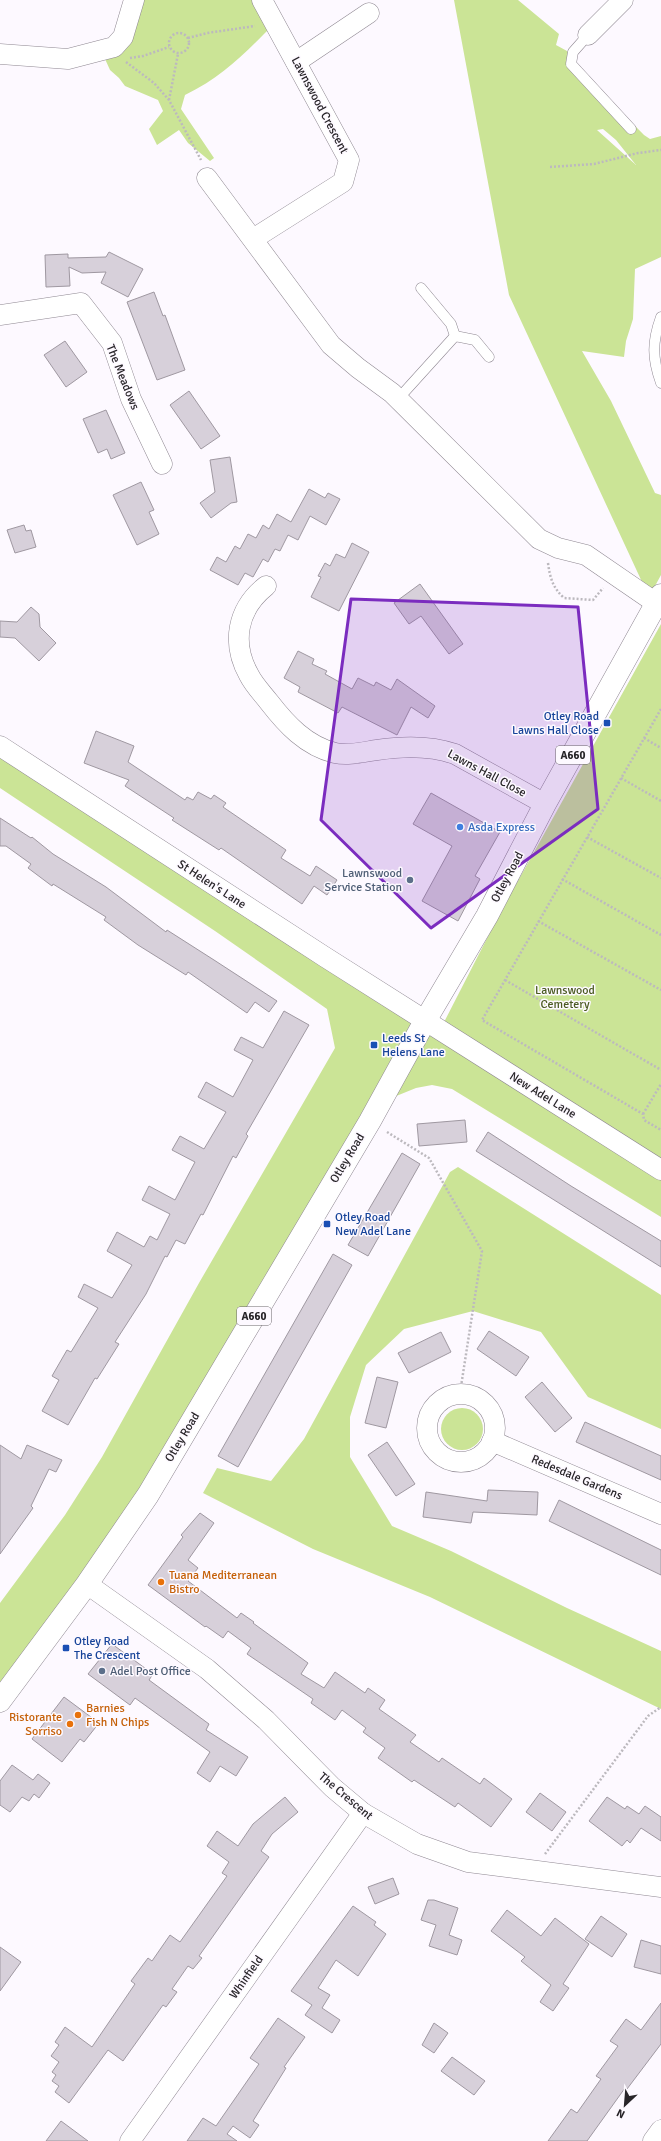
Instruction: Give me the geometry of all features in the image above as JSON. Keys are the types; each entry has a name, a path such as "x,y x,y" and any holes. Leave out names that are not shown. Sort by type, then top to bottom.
{"highway":[{"name":"Otley Road","path":"0,1701 87,1584 148,1495 370,1121 425,1021 487,916 545,804 659,599"}],"street":[{"path":"0,54 68,59 114,47 123,37 134,0"},
{"name":"Lawnswood Crescent","path":"253,239 343,182 349,160 262,0"},
{"path":"588,35 623,0"},
{"path":"296,62 369,13"},
{"path":"207,178 331,345 398,399 539,540 558,548 586,555 615,574 659,599"},
{"name":"The Meadows","path":"0,315 81,303 112,343 131,399 162,464"},
{"name":"Lawns Hall Close","path":"266,586 257,593 250,603 239,626 238,640 241,657 249,676 280,717 301,737 318,748 336,754 354,754 401,746 440,749 455,754 545,804"},
{"name":"St Helen's Lane","path":"0,746 425,1021"},
{"name":"New Adel Lane","path":"425,1021 661,1170"},
{"path":"460,1393 472,1395 484,1403 491,1412 494,1420 492,1441 486,1451 476,1458 465,1461 453,1461 438,1453 430,1444 426,1427 431,1410 443,1398 460,1393"},
{"name":"Redesdale Gardens","path":"492,1441 661,1514"},
{"name":"The Crescent","path":"87,1584 206,1669 266,1720 332,1787 363,1813 417,1844 468,1862 661,1887"},
{"name":"Whinfield","path":"130,2141 363,1813"},
{"path":"653,2141 661,2130"}],"lane":[{"path":"588,35 573,52 571,64 630,129"},
{"path":"421,288 452,324 455,336"},
{"path":"661,317 654,337 653,350 661,383"},
{"path":"398,399 455,336"},
{"path":"455,336 475,340 489,357"}],"path":[{"path":"188,38 207,32 275,23"},
{"path":"181,33 188,38 189,43 187,50 178,54 172,51 169,47 169,39 174,34 181,33"},
{"path":"169,47 143,56 122,59 154,83 169,100 199,154 207,178"},
{"path":"169,100 178,54"},
{"path":"550,167 594,164 638,153 661,150"},
{"path":"539,540 555,590 564,598 593,600 615,574"},
{"path":"643,1114 482,1020 661,709"},
{"path":"644,738 661,748"},
{"path":"621,778 661,801"},
{"path":"587,837 661,878"},
{"path":"562,879 661,935"},
{"path":"538,921 661,990"},
{"path":"505,980 661,1070"},
{"path":"661,1084 643,1114 644,1120 661,1130"},
{"path":"370,1121 429,1158 482,1251 460,1393"},
{"path":"533,1870 648,1716 661,1707"}],"highlighted area":[{"path":"351,599 578,607 598,809 431,928 321,820"}],"green space":[{"path":"134,0 262,0 275,23 244,54 223,72 199,88 185,95 181,109 214,158 210,161 188,143 179,130 157,145 149,129 163,111 158,100 125,86 110,70 101,50 114,47"},
{"path":"454,0 518,0 559,34 556,45 567,51 580,70 644,135 650,139 661,136 661,257 635,269 633,319 626,341 624,357 582,351 611,401 655,493 661,495 661,575 649,597 509,295","holes":["603,129 616,140 636,165 597,130"]},
{"name":"Lawnswood Cemetery","path":"661,624 661,1217 452,1089 432,1085 416,1088 379,1103 148,1495 0,1701 0,1603 65,1515 102,1457 199,1283 335,1048 327,1009 215,931 0,788 0,746 440,1030 499,915"},
{"path":"458,1167 661,1295 661,1429 588,1397 541,1332 473,1311 404,1329 366,1365 350,1417 350,1457 392,1526 451,1551 567,1608 661,1651 661,1709 430,1597 313,1549 203,1493 217,1468 271,1481 304,1439 450,1172"},
{"path":"462,1408 477,1414 483,1429 477,1444 462,1450 447,1444 441,1429 447,1414"}],"building":[{"path":"109,252 143,269 128,297 101,283 106,272 82,273 69,267 70,286 46,287 45,255 68,254 68,258 106,257"},
{"path":"154,292 163,316 165,315 185,370 157,380 127,302"},
{"path":"65,341 87,372 66,387 44,355"},
{"path":"189,391 220,436 201,449 170,405"},
{"path":"106,410 125,453 111,459 107,449 98,453 83,419"},
{"path":"230,457 237,502 231,503 211,518 200,503 215,492 210,460"},
{"path":"141,482 154,510 149,512 159,534 137,545 113,495"},
{"path":"309,489 325,498 328,493 340,499 326,525 310,516 298,540 288,535 280,551 275,549 268,562 263,559 253,577 245,573 238,585 210,570 217,557 226,562 235,546 240,549 248,534 256,538 263,525 269,529 277,514 291,522"},
{"path":"24,525 26,531 31,530 36,547 15,553 7,530"},
{"path":"352,543 369,552 339,611 311,597 321,577 318,576 325,563 330,566 336,554 345,558"},
{"path":"420,584 463,644 449,654 421,616 409,624 394,603"},
{"path":"31,607 39,614 40,627 56,643 39,661 15,638 0,637 0,621 17,622"},
{"path":"298,651 314,659 312,664 327,671 325,674 352,689 358,678 374,686 376,682 391,690 397,679 435,706 428,718 411,707 397,735 342,707 338,713 298,692 300,687 284,678"},
{"path":"96,731 134,746 128,762 185,800 187,797 193,800 198,792 211,799 214,795 226,803 223,807 286,850 281,858 310,876 316,866 337,880 327,895 314,886 302,904 221,848 219,850 172,820 174,818 125,786 129,780 84,763"},
{"path":"431,793 500,832 475,876 480,879 458,921 422,901 452,846 413,824"},
{"path":"0,818 31,838 32,837 53,854 106,887 166,932 167,930 277,1001 269,1012 255,1002 247,1013 188,972 186,975 138,945 104,920 106,917 53,884 52,886 28,868 31,864 6,846 0,846"},
{"path":"284,1011 309,1025 246,1134 248,1136 236,1158 233,1156 203,1215 201,1214 185,1244 176,1240 167,1257 165,1256 146,1294 115,1342 119,1344 97,1379 95,1378 68,1425 42,1411 59,1380 52,1376 67,1350 71,1352 98,1308 78,1297 84,1284 112,1298 132,1265 107,1251 117,1232 144,1247 150,1236 157,1240 170,1214 142,1200 149,1186 175,1200 195,1162 172,1150 180,1136 204,1149 226,1112 198,1097 206,1082 233,1097 253,1060 234,1050 241,1037 263,1048"},
{"path":"465,1120 467,1142 419,1146 417,1124"},
{"path":"488,1132 571,1186 661,1241 661,1267 476,1151"},
{"path":"402,1153 420,1164 368,1256 348,1245"},
{"path":"333,1254 352,1265 238,1467 218,1456"},
{"path":"489,1331 529,1357 516,1376 477,1349"},
{"path":"441,1332 451,1352 409,1373 398,1353"},
{"path":"377,1377 398,1382 386,1428 365,1423"},
{"path":"542,1382 572,1418 555,1432 525,1397"},
{"path":"585,1422 661,1456 661,1480 576,1442"},
{"path":"387,1442 415,1484 396,1496 368,1455"},
{"path":"0,1445 21,1459 27,1445 62,1460 56,1472 49,1469 31,1506 33,1508 0,1554"},
{"path":"488,1490 538,1492 537,1515 473,1512 471,1523 423,1517 426,1492 487,1501"},
{"path":"559,1500 661,1550 661,1575 549,1521"},
{"path":"200,1513 214,1523 188,1560 198,1568 188,1581 237,1618 241,1613 308,1663 301,1674 324,1688 335,1672 365,1693 368,1688 385,1700 379,1709 416,1735 410,1742 439,1762 442,1758 480,1784 484,1778 512,1799 491,1827 458,1803 455,1807 414,1780 412,1782 378,1758 385,1748 363,1732 366,1728 342,1710 335,1720 311,1703 313,1699 247,1654 251,1648 228,1631 223,1638 206,1626 205,1627 148,1585 183,1537 181,1535"},
{"path":"112,1644 153,1674 149,1680 209,1724 206,1730 248,1757 236,1776 220,1766 210,1782 197,1773 210,1752 135,1698 130,1705 88,1674"},
{"path":"64,1697 99,1723 84,1742 80,1739 62,1762 32,1739"},
{"path":"12,1765 33,1780 38,1774 50,1783 39,1798 34,1794 29,1801 22,1797 10,1812 0,1805 0,1781"},
{"path":"540,1793 566,1812 552,1831 526,1812"},
{"path":"285,1797 298,1812 272,1834 261,1851 269,1857 199,1956 202,1958 193,1969 188,1966 172,1989 177,1992 166,2007 163,2005 123,2061 108,2050 69,2103 55,2092 59,2086 52,2081 56,2075 52,2072 59,2062 51,2056 59,2045 55,2042 65,2027 92,2047 135,1984 131,1981 148,1958 152,1961 170,1935 180,1942 227,1876 222,1873 229,1862 207,1846 217,1831 238,1846 253,1824"},
{"path":"607,1797 625,1809 627,1806 639,1814 645,1806 661,1817 661,1841 641,1828 630,1843 627,1840 622,1846 589,1821"},
{"path":"393,1878 399,1894 375,1904 368,1887"},
{"path":"428,1900 434,1900 458,1908 449,1935 462,1940 457,1955 429,1946 436,1925 421,1920"},
{"path":"353,1906 376,1922 374,1925 386,1934 358,1976 336,1960 318,1988 330,1995 322,2008 340,2020 332,2033 305,2015 312,2005 291,1991"},
{"path":"507,1910 541,1936 555,1918 589,1944 563,1984 569,1988 553,2011 540,2002 551,1985 521,1961 525,1957 491,1931"},
{"path":"601,1916 627,1934 612,1957 585,1939"},
{"path":"641,1940 661,1946 661,1974 634,1967"},
{"path":"0,1947 21,1962 0,1991"},
{"path":"661,2003 661,2044 627,2089 625,2088 587,2141 548,2141 571,2109 577,2113 601,2079 596,2076 618,2046 610,2041 626,2019 641,2030"},
{"path":"278,2018 305,2037 284,2067 286,2068 253,2121 259,2125 250,2138 233,2126 227,2134 237,2141 187,2141 203,2118 216,2126 259,2064 250,2058"},
{"path":"434,2023 448,2033 434,2053 422,2045"},
{"path":"452,2057 485,2081 474,2095 441,2071"},
{"path":"61,2121 88,2141 46,2141"}],"place":[{"name":"Otley Road Lawns Hall Close","path":"607,723"},
{"name":"Asda Express","path":"460,827"},
{"name":"Lawnswood Service Station","path":"410,880"},
{"name":"Leeds St Helens Lane","path":"374,1045"},
{"name":"Otley Road New Adel Lane","path":"327,1224"},
{"name":"Tuana Mediterranean Bistro","path":"161,1582"},
{"name":"Otley Road The Crescent","path":"66,1648"},
{"name":"Adel Post Office","path":"102,1671"},
{"name":"Barnies Fish N Chips","path":"78,1715"},
{"name":"Ristorante Sorriso","path":"70,1724"}]}
